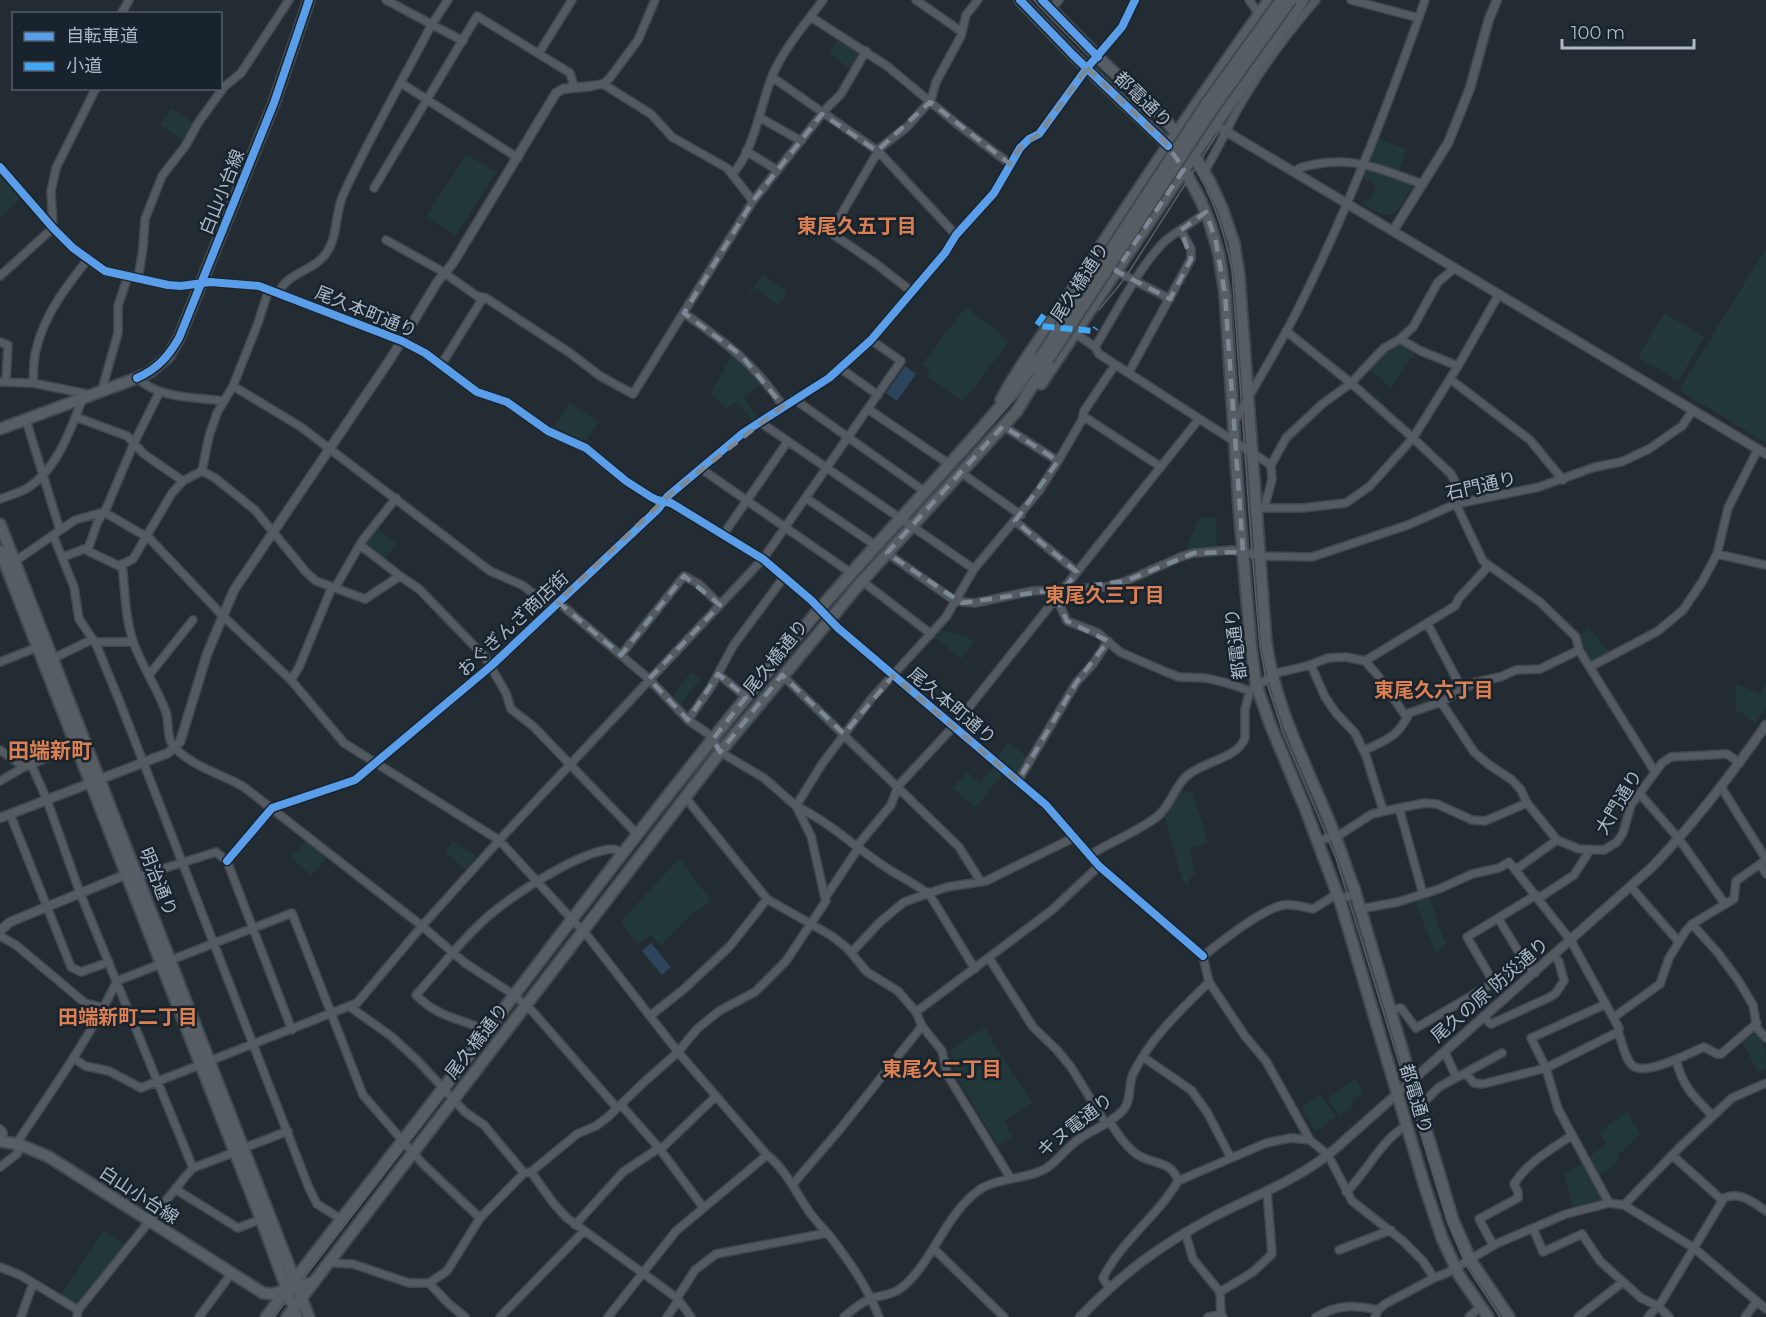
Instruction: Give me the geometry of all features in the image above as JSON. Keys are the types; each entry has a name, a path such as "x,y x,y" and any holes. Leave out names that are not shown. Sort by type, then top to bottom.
{"main road":[{"name":"白山小台線","path":"0,429 137,378 150,372 168,357 179,338 274,103 309,0"},
{"name":"都電通り","path":"1020,0 1168,146 1184,169 1206,212 1216,242 1222,276 1253,689 1318,841 1338,896 1442,1238 1455,1268 1488,1317"},
{"name":"都電通り","path":"1042,0 1176,133 1194,155 1222,208 1236,257 1252,453 1260,508 1266,641 1272,675 1288,728 1336,836 1356,894 1453,1220 1471,1259 1509,1317"},
{"path":"993,416 1008,386 1050,327 1176,133 1269,0"},
{"name":"尾久橋通り","path":"299,1314 302,1298 720,752 862,580 1017,411 1044,358 1206,104 1281,0"},
{"name":"尾久橋通り","path":"266,1317 293,1285 306,1264 571,919 746,697 875,545 1044,358 1212,110 1291,0"},
{"path":"1017,411 1029,401 1076,334 1184,169 1303,0"},
{"path":"1111,69 1171,117 1184,122"},
{"name":"明治通り","path":"0,524 132,876 266,1217 284,1253 293,1285"},
{"name":"明治通り","path":"0,551 6,576 38,647 76,746 96,781"},
{"name":"白山小台線","path":"2,1142 18,1144 49,1157 255,1289 267,1294 293,1285"},
{"name":"明治通り","path":"266,1217 280,1268 293,1285"},
{"path":"293,1285 317,1278"},
{"path":"293,1285 302,1298"},
{"path":"293,1285 299,1314"}],"street":[{"path":"138,279 144,248 145,219 162,176 225,87 241,73 289,0"},
{"path":"386,0 463,41"},
{"path":"279,292 284,284 295,275 311,268 328,251 341,199 432,24 448,0"},
{"path":"539,53 572,0"},
{"path":"603,84 638,40 656,0"},
{"path":"733,173 746,151 772,77 794,39 823,0"},
{"path":"916,0 962,32"},
{"path":"839,218 878,151 907,127 930,102 936,82 962,32 966,15 978,0"},
{"path":"1051,9 1059,0"},
{"name":"おぐぎんざ商店街","path":"272,808 355,780 491,666 700,468 742,433 830,378 872,340 994,193 1020,148 1029,139 1039,134 1087,68 1127,20 1135,0"},
{"path":"1249,0 1259,14"},
{"path":"1204,172 1264,68 1316,0"},
{"path":"1351,0 1419,18"},
{"path":"1233,423 1286,331 1347,203 1425,0"},
{"path":"1393,231 1448,143 1470,88 1489,19 1497,0"},
{"path":"374,188 477,16 570,73 574,87"},
{"path":"811,17 866,51 1010,164"},
{"path":"386,240 444,273 570,353 600,376 633,394 753,201 822,114 841,94 866,51"},
{"path":"772,77 878,151 956,236"},
{"path":"401,83 519,158"},
{"path":"0,818 175,749 180,742 194,692 234,590 402,340 444,273 453,263 519,158 556,93 562,89 603,84 651,114 672,137 733,173 753,201"},
{"path":"53,228 51,191 56,168 95,90"},
{"path":"1198,102 1199,114 1214,125 1762,451 1728,508 1717,554 1683,610 1658,631 1590,667"},
{"path":"759,117 801,141"},
{"path":"1184,122 1214,125"},
{"path":"746,151 777,170"},
{"path":"1294,172 1299,167 1335,161 1363,164 1422,184"},
{"path":"0,167 53,228"},
{"path":"1095,347 1135,281 1165,242 1206,212"},
{"path":"0,276 53,228"},
{"name":"尾久本町通り","path":"53,228 105,271 168,285 210,282 269,289 352,323 402,340 425,353 477,392 507,402 548,431 586,448 626,481 651,497 671,503 763,559 892,676 1046,805 1099,866 1203,956"},
{"path":"1129,372 1191,259 1191,249 1181,230"},
{"path":"834,235 911,291"},
{"path":"33,383 36,350 50,312 88,259"},
{"path":"1455,268 1438,282 1413,327 1400,339 1384,348 1351,383 1321,405 1286,438 1271,465 1272,480 1260,508 1302,508 1346,503 1370,486 1413,438 1499,294"},
{"path":"1116,271 1170,299"},
{"path":"0,342 8,345 4,361 3,382 33,383 98,394 118,333 118,306 128,276"},
{"path":"202,471 207,442 223,402 233,386 269,289"},
{"path":"441,365 483,298"},
{"path":"684,314 735,350 764,379 783,406"},
{"path":"1286,331 1351,383 1413,438 1451,474 1466,501"},
{"path":"1076,334 1115,365 1271,465"},
{"path":"1400,339 1421,351 1458,366"},
{"path":"75,1059 85,1066 109,1071 141,1088 357,1003 499,840 763,559 902,361 872,340"},
{"path":"796,806 822,764 871,699 946,617 974,569 1021,515 1058,461 1084,411 1115,365"},
{"path":"840,368 878,395"},
{"path":"137,378 148,388 159,393 223,402"},
{"path":"1450,379 1530,440 1563,480"},
{"path":"233,386 278,412 329,448 490,570 522,585 555,605 649,679 688,720 713,738 720,752 764,778 796,806 826,822 927,893 975,969"},
{"path":"88,549 98,521 159,393"},
{"path":"794,399 924,491"},
{"path":"0,499 26,488 43,473 63,448 82,400"},
{"path":"868,410 949,464"},
{"name":"石門通り","path":"955,601 975,603 1032,591 1105,586 1126,581 1194,553 1217,550 1261,556 1312,557 1408,525 1456,504 1517,492 1563,480 1595,467 1621,462 1649,449 1682,426 1694,410"},
{"path":"1083,416 1161,467"},
{"path":"76,417 127,436 160,466 183,482"},
{"path":"331,1260 334,1263 353,1264 409,1283 429,1283 447,1271 480,1218 528,1172 577,1134 596,1126 619,1107 678,1052 697,1029 719,1011 755,992 786,961 812,924 825,898 858,846 891,805 898,786 954,726 1199,419"},
{"path":"26,420 43,473 63,557 74,588 79,619 94,640 309,1188 317,1204 341,1219"},
{"path":"760,422 974,569"},
{"path":"1003,426 1058,461"},
{"path":"723,536 788,441"},
{"path":"700,468 852,573"},
{"path":"63,557 88,549 119,566 133,560 164,506 183,482 202,471"},
{"path":"202,471 215,478 255,510 316,581 365,599 400,576"},
{"path":"960,472 1021,515"},
{"path":"291,680 299,667 333,588 360,545 396,498"},
{"path":"806,498 875,545"},
{"path":"1456,504 1483,561 1524,589 1576,638 1579,650 1655,772"},
{"path":"14,562 75,520 104,512 146,536 223,616 291,680 344,743 499,840 582,930 678,1052 767,1155 776,1162 793,1184 809,1212 855,1270 872,1298 879,1317"},
{"path":"1015,521 1077,572"},
{"path":"360,545 419,590 463,633 491,666 506,693 511,710 533,726 637,834"},
{"path":"886,553 955,601"},
{"path":"1717,554 1766,565"},
{"path":"122,564 133,642 166,713 168,737 175,749 201,767 235,781 422,926 453,954 514,995 533,1012 660,1149 704,1207"},
{"path":"1365,661 1455,606 1487,565"},
{"path":"621,655 684,576 699,584 720,605"},
{"path":"688,720 733,646 784,577"},
{"path":"862,580 931,634"},
{"path":"1056,598 1067,621 1098,633 1120,652 1179,677 1206,678 1253,689"},
{"path":"149,675 193,620"},
{"path":"1427,623 1462,688"},
{"path":"52,659 94,640 133,642"},
{"path":"1018,781 1076,683 1093,664 1108,641"},
{"path":"0,662 38,647"},
{"path":"1364,751 1394,735 1402,727 1409,713 1441,702 1462,688 1516,670 1540,669 1579,650"},
{"path":"1090,855 1160,814 1187,776 1227,755 1244,742 1245,709 1253,689 1272,675 1328,658 1346,657 1365,661 1407,717"},
{"path":"1311,665 1325,697 1355,733 1364,751 1383,810"},
{"path":"718,674 746,697"},
{"path":"782,675 959,847 981,882"},
{"path":"1441,702 1474,753 1512,780 1521,790 1527,803 1557,840 1515,870"},
{"name":"尾久の原 防災通り","path":"1080,1317 1145,1257 1185,1232 1286,1182 1328,1155 1631,887 1679,839 1740,763 1766,725"},
{"path":"0,781 27,765 76,746"},
{"path":"0,750 27,765 47,800 80,893 193,1168"},
{"name":"大門通り","path":"1557,840 1579,849 1590,850 1604,850 1617,842 1623,833 1631,805 1662,763 1671,757 1727,754 1740,763"},
{"path":"1721,787 1764,861 1766,874"},
{"path":"1640,794 1679,839 1725,904"},
{"path":"685,797 767,899 832,936 867,972 898,991 916,1012 922,1026 942,1051 948,1076 1011,1179"},
{"path":"1318,841 1336,836 1372,814 1383,810 1425,803 1437,804 1472,820 1485,821 1527,803"},
{"path":"796,806 811,836 825,898"},
{"path":"227,861 272,808"},
{"path":"1399,808 1423,894"},
{"path":"10,814 71,967 81,972 109,962"},
{"path":"851,953 880,922 904,902 947,887 981,882 1075,837"},
{"path":"487,1031 470,1023 438,1014 416,994 482,922 538,881 606,849 623,852"},
{"path":"1494,983 1467,937 1574,874 1590,850"},
{"path":"0,931 10,922 80,893 216,852 227,861 292,1029"},
{"path":"1614,1017 1660,984 1678,941 1692,924 1734,899 1736,881 1764,861"},
{"path":"1360,909 1398,902 1439,889 1472,874 1499,868 1509,862 1571,941 1614,1017 1631,1065 1645,1069 1676,1060 1704,1047 1721,1054 1757,1023"},
{"path":"916,1012 1052,910 1099,866"},
{"path":"1631,887 1678,941"},
{"path":"1356,894 1338,896 1313,909 1282,905 1268,911 1203,956 1209,982 1245,1036 1266,1061 1310,1140 1328,1155 1346,1192 1363,1211 1390,1230 1423,1261 1434,1278"},
{"path":"650,1016 684,989 730,946 767,899"},
{"path":"0,1167 17,1154 18,1144 75,1059 117,981 292,913 363,1095 412,1152 480,1218"},
{"path":"1498,918 1526,964 1535,973"},
{"path":"1692,924 1738,980 1753,1005 1757,1028 1766,1038"},
{"path":"0,936 16,945 86,1003 104,1008"},
{"path":"1484,1018 1491,1024 1555,994 1564,981 1559,962 1554,955"},
{"path":"989,958 1033,1027 1071,1067 1108,1123 1123,1141 1137,1155 1171,1168 1178,1180"},
{"path":"1390,1010 1401,1008 1416,1028 1526,964"},
{"name":"キヌ電通り","path":"844,1317 860,1304 872,1298 892,1295 906,1284 934,1249 957,1211 970,1197 993,1183 1044,1169 1077,1140 1108,1123 1125,1108 1132,1076 1143,1057 1162,1030 1209,982"},
{"path":"1606,1004 1530,1038 1546,1068 1558,1109 1609,1203"},
{"path":"350,1007 391,1036 418,1060 465,1112 484,1125 554,1204 583,1232 643,1272 677,1299 691,1317"},
{"path":"793,1184 922,1026"},
{"path":"1465,1073 1474,1083 1482,1084 1546,1068 1618,1032"},
{"path":"1445,1052 1455,1077"},
{"path":"1419,1107 1439,1087 1502,1053"},
{"path":"1143,1057 1191,1090 1231,1158"},
{"path":"1676,1060 1687,1088 1712,1115"},
{"path":"1624,1205 1712,1115 1732,1098 1766,1083"},
{"path":"576,1225 623,1172 660,1149 716,1095"},
{"path":"1346,1192 1358,1180 1374,1155 1399,1129 1407,1125"},
{"path":"0,1129 3,1132 2,1142"},
{"path":"0,1267 33,1283 78,1314 193,1168 288,1131"},
{"path":"1493,1245 1479,1219 1518,1198 1514,1184 1520,1174 1541,1155 1571,1136"},
{"path":"1109,1288 1103,1278 1106,1271 1134,1233 1171,1192 1178,1180 1280,1139 1310,1140"},
{"path":"608,1317 676,1231 767,1155"},
{"path":"1672,1155 1722,1200"},
{"path":"175,1190 238,1228 266,1217"},
{"path":"1220,1292 1253,1272 1272,1254 1267,1191"},
{"path":"1648,1317 1658,1306 1722,1200 1730,1196 1738,1196 1766,1210"},
{"path":"1316,1317 1329,1310 1352,1305 1376,1313 1493,1245 1566,1214 1609,1203 1624,1205 1694,1248 1766,1309"},
{"path":"1533,1228 1543,1252 1582,1234 1600,1261 1641,1298 1658,1306 1669,1317"},
{"path":"1339,1250 1390,1230"},
{"path":"500,1317 583,1232"},
{"path":"1185,1232 1193,1258 1220,1292 1222,1316 1208,1317"},
{"path":"667,1317 695,1270 716,1254 827,1233"},
{"path":"934,1249 1003,1316"},
{"path":"199,1317 231,1274"},
{"path":"1578,1317 1623,1281"},
{"path":"21,1317 33,1283"},
{"path":"429,1283 465,1317"},
{"path":"1744,1317 1757,1301"},
{"path":"1469,1317 1480,1307"}],"highlighted area":[{"path":"1087,68 1164,141 1184,169 1116,271 1170,299 1191,259 1181,230 1206,212 1216,242 1225,294 1243,552 1194,553 1126,581 1064,589 1077,572 1015,521 1058,461 1003,426 887,553 962,603 1053,590 1067,621 1108,641 1076,683 1018,781 893,676 844,734 782,675 720,752 713,739 746,697 718,674 688,720 649,679 720,605 684,576 621,655 558,602 668,496 783,406 741,355 684,313 753,201 822,114 877,151 930,102 1010,164 1020,148 1039,134"}],"green space":[{"path":"843,39 862,51 852,70 829,54 838,40"},
{"path":"171,108 193,123 194,129 185,141 160,125"},
{"path":"1377,139 1407,149 1399,172 1369,162"},
{"path":"466,154 496,172 456,235 426,217"},
{"path":"1368,170 1411,185 1412,188 1400,207 1391,215 1380,213 1361,203 1370,200 1376,185 1363,178"},
{"path":"0,174 20,198 0,218"},
{"path":"1766,248 1766,443 1679,390"},
{"path":"763,275 787,292 778,305 755,289 745,300"},
{"path":"966,307 1009,341 963,402 927,376 930,371 922,364"},
{"path":"1664,313 1704,337 1678,381 1638,357"},
{"path":"1400,342 1416,350 1391,388 1369,369 1385,352"},
{"path":"734,353 763,383 743,396 758,417 752,421 737,401 725,410 711,391"},
{"path":"569,403 599,422 586,441 553,427"},
{"path":"1216,517 1217,548 1186,553 1185,550 1199,518"},
{"path":"375,527 396,543 385,559 364,543"},
{"path":"1588,627 1609,652 1592,662 1582,645 1581,635"},
{"path":"940,630 966,636 974,642 961,659 935,637"},
{"path":"691,672 700,679 678,708 670,700"},
{"path":"1766,681 1766,708 1755,723 1741,712 1736,711 1735,683 1760,694"},
{"path":"1009,742 1028,758 1017,775 996,758"},
{"path":"994,766 1003,773 976,808 953,788 967,772 980,783"},
{"path":"1181,790 1193,793 1208,843 1190,848 1195,873 1190,878 1190,883 1187,884 1183,882 1164,816"},
{"path":"307,839 328,856 311,875 291,858"},
{"path":"453,841 477,857 466,870 445,852"},
{"path":"680,858 711,901 690,916 661,946 651,935 638,944 620,922"},
{"path":"1428,895 1437,918 1435,919 1447,945 1435,953 1415,900"},
{"path":"984,1027 1032,1103 1004,1121 1013,1136 998,1146 958,1079 949,1052"},
{"path":"1752,1032 1760,1038 1765,1052 1766,1068 1758,1072 1741,1040"},
{"path":"1355,1079 1364,1093 1352,1101 1354,1104 1340,1116 1328,1099"},
{"path":"1320,1094 1336,1116 1316,1132 1301,1108"},
{"path":"1627,1112 1641,1134 1619,1154 1617,1163 1599,1177 1587,1158 1607,1144 1599,1132"},
{"path":"1583,1163 1603,1198 1573,1208 1564,1174"},
{"path":"103,1231 125,1245 77,1305 61,1295"}],"water":[{"path":"905,366 916,374 897,401 886,393"},
{"path":"651,943 671,967 662,975 642,951"}],"tram line":[{"path":"1034,0 1082,49 1153,113 1175,137 1196,168 1218,217 1232,270 1252,553 1260,646 1266,680 1283,733 1336,858 1448,1222 1466,1265 1500,1317"},
{"path":"274,1317 472,1059 612,869 678,787 828,606 1016,397 1089,312 1242,83 1304,0"},
{"path":"1099,310 1125,278 1218,133"},
{"path":"553,964 601,906 695,781"}],"marked path":[{"path":"1044,315 1037,325 1094,331 1096,328"}],"cycle path":[{"path":"137,378 161,362 179,338 274,103 309,0"},
{"path":"1020,0 1073,55 1168,146"},
{"path":"1042,0 1098,57"},
{"path":"227,861 272,808 355,780 491,666 658,509 668,496 743,433 829,378 871,340 945,253 956,235 994,193 1020,148 1029,139 1039,134 1087,68 1122,27 1135,0"},
{"path":"0,167 73,248 105,271 168,285 181,286 210,282 259,286 402,341 425,353 477,392 507,402 548,431 586,448 626,481 651,497 671,503 763,559 811,600 838,628 1046,805 1099,866 1203,956"}],"district":[{"name":"東尾久五丁目","path":"857,226"},
{"name":"東尾久三丁目","path":"1105,595"},
{"name":"東尾久六丁目","path":"1434,690"},
{"name":"田端新町","path":"50,750"},
{"name":"田端新町二丁目","path":"128,1017"},
{"name":"東尾久二丁目","path":"942,1069"}]}
